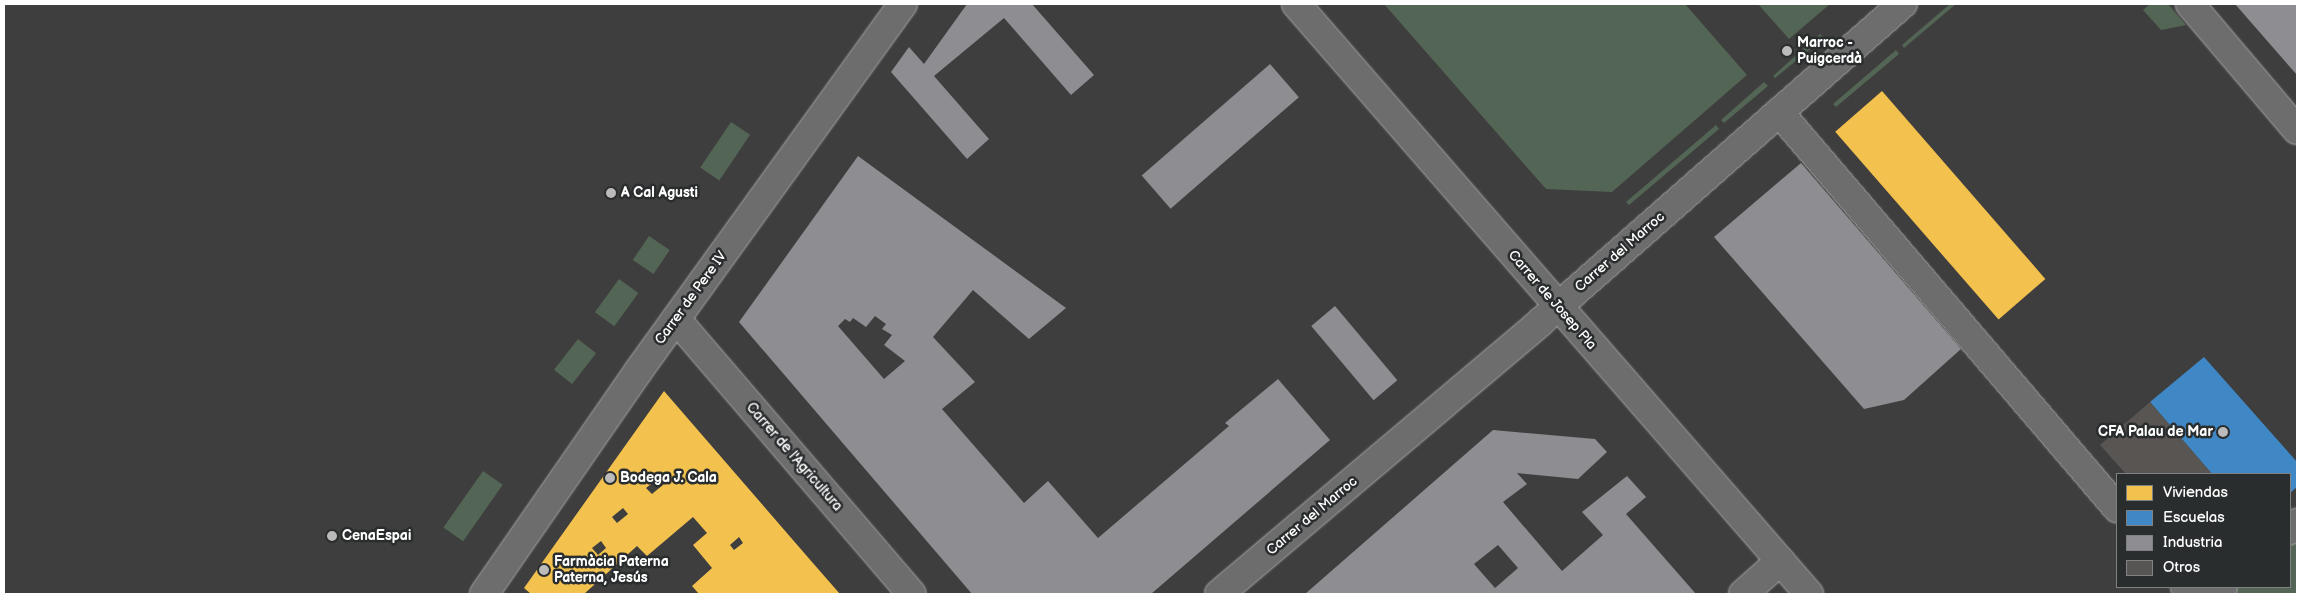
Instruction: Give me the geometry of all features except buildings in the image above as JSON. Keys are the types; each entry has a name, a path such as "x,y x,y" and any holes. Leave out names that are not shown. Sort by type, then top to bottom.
{"street":[{"name":"Carrer de Pere IV","path":"484,594 676,319 903,4"},
{"name":"Carrer de Josep Pla","path":"1296,4 1809,594"},
{"name":"Carrer del Marroc","path":"1219,594 1558,307 1903,4"},
{"path":"2190,4 2297,130"},
{"path":"1779,112 2116,507"},
{"name":"Carrer de l'Agricultura","path":"676,319 912,594"},
{"path":"1743,594 1780,561"}],"green space":[{"path":"1384,4 1685,4 1747,75 1612,192 1546,189"},
{"path":"1758,4 1830,4 1789,39"},
{"path":"1950,4 1956,4 1904,48 1902,45"},
{"path":"2150,4 2168,4 2186,25 2161,30 2143,10"},
{"path":"1820,34 1824,38 1775,78 1773,76"},
{"path":"1896,50 1899,54 1836,107 1833,104"},
{"path":"1764,82 1768,86 1724,123 1721,120"},
{"path":"731,122 750,135 719,180 700,168"},
{"path":"1716,125 1719,129 1629,205 1626,202"},
{"path":"649,236 670,250 654,274 633,260"},
{"path":"619,279 638,293 614,326 595,312"},
{"path":"578,339 596,353 572,384 554,370"},
{"path":"483,471 503,485 463,541 443,528"},
{"path":"2297,535 2297,594 2229,594 2237,588 2291,588 2291,541"}],"place":[{"name":"Marroc - Puigcerdà","path":"1787,51"},
{"name":"A Cal Agusti","path":"611,193"},
{"name":"CFA Palau de Mar","path":"2223,432"},
{"name":"Bodega J. Cala","path":"610,478"},
{"name":"CenaEspai","path":"332,536"},
{"name":"Farmàcia Paterna Paterna, Jesús","path":"544,570"}]}
